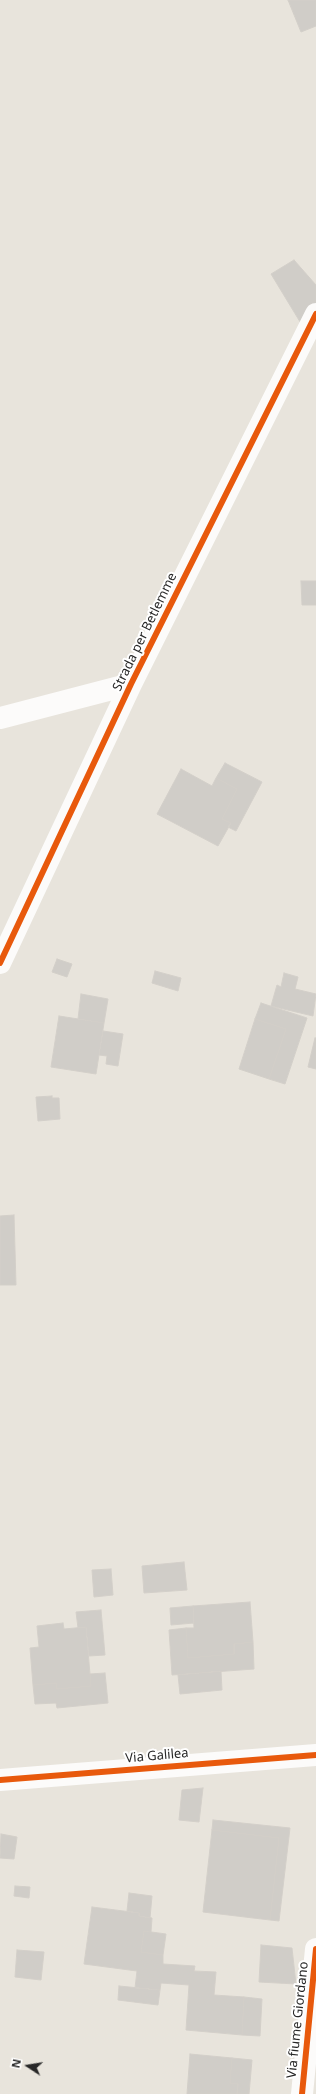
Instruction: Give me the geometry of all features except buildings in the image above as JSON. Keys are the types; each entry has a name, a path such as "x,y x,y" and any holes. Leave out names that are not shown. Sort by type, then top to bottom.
{"street":[{"name":"Strada per Betlemme","path":"0,963 131,684 316,314"},
{"path":"0,718 131,684"},
{"name":"Via Galilea","path":"0,1780 316,1755"},
{"name":"Via fiume Giordano","path":"302,2094 316,1948"}],"cycle path":[{"path":"0,963 131,684 316,314"},
{"path":"0,1780 316,1755"},
{"path":"302,2094 316,1949"}]}
